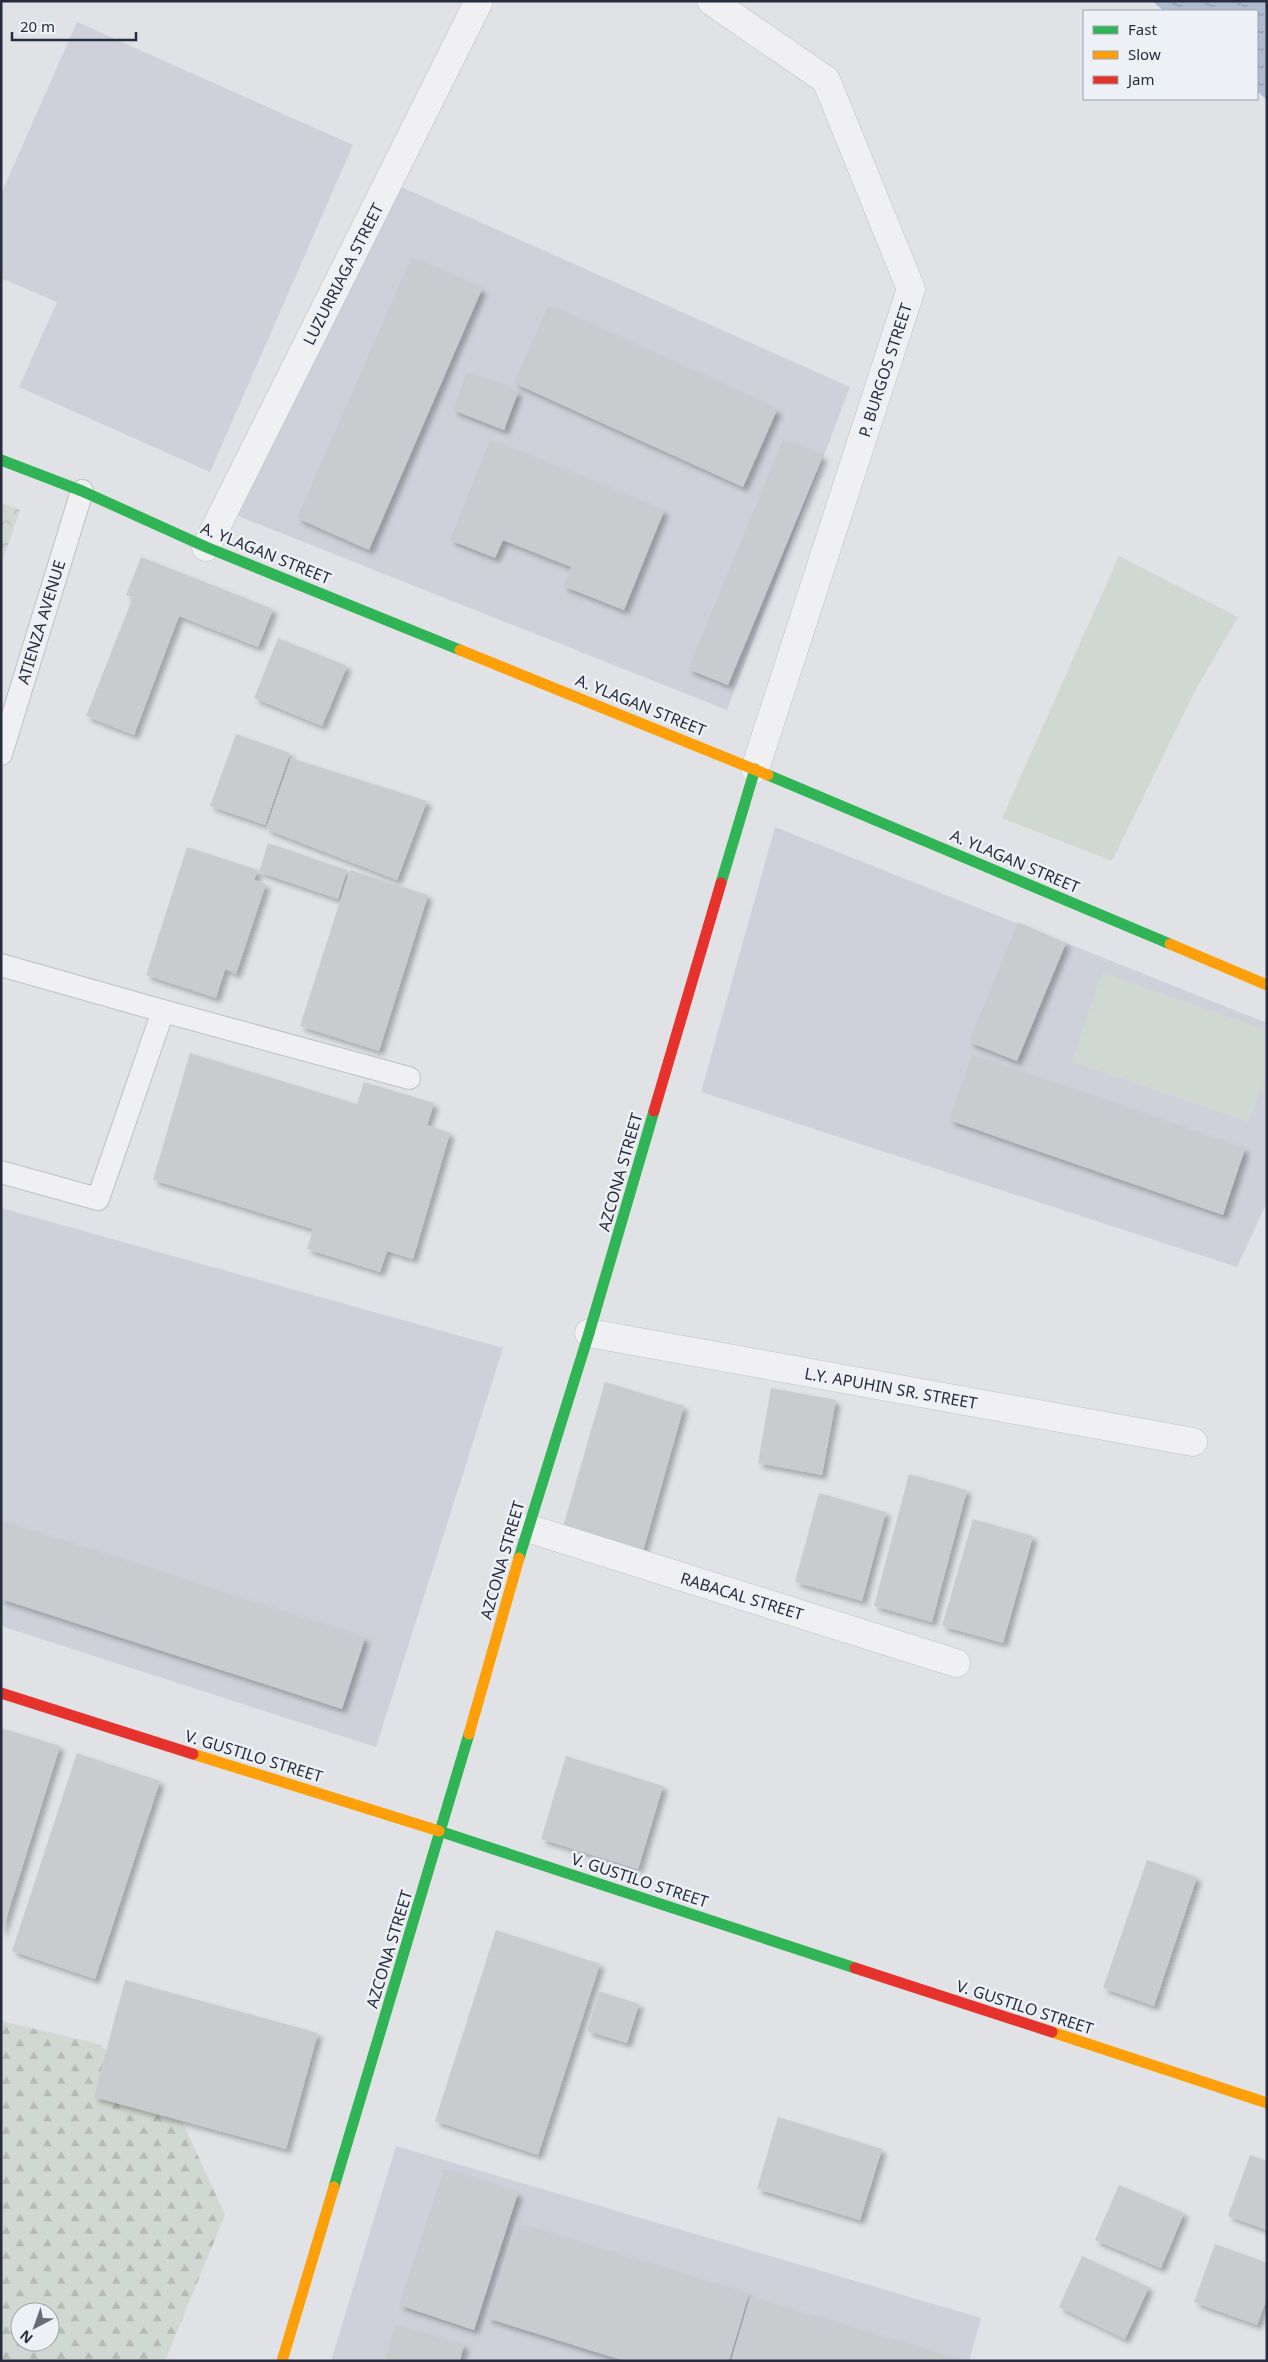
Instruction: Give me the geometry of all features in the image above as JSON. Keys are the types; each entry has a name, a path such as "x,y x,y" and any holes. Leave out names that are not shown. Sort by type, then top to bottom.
{"street":[{"name":"LUZURRIAGA STREET","path":"206,547 480,1"},
{"name":"P. BURGOS STREET","path":"711,1 826,80 912,289 755,769"},
{"name":"A. YLAGAN STREET","path":"1,460 82,491 206,547 755,769 1267,985"},
{"name":"AZCONA STREET","path":"282,2361 441,1832 527,1528 589,1333 755,769"},
{"name":"L.Y. APUHIN SR. STREET","path":"589,1333 1193,1442"},
{"name":"RABACAL STREET","path":"527,1528 956,1663"},
{"name":"V. GUSTILO STREET","path":"1,1693 441,1832 1267,2103"}],"lane":[{"name":"ATIENZA AVENUE","path":"1,754 82,491"},
{"path":"1,965 409,1078"},
{"path":"1,1172 98,1199 162,1011"}],"shaded area":[{"path":"77,22 353,145 210,472 19,387 57,302 1,278 1,194"},
{"path":"397,185 850,387 727,710 238,516"},
{"path":"775,827 1267,1023 1267,1202 1237,1267 701,1092"},
{"path":"1,1208 503,1348 376,1747 1,1626"},
{"path":"396,2146 981,2318 969,2361 331,2361"}],"green space":[{"path":"1,503 20,510 1,565"},
{"path":"1119,556 1238,617 1196,689 1112,861 1002,818"},
{"path":"1102,973 1267,1030 1267,1070 1249,1122 1072,1062"},
{"path":"1,2021 96,2043 168,2090 225,2215 165,2361 1,2361"}],"water":[{"path":"1152,1 1267,1 1267,100 1258,92 1258,10 1163,10"}],"building":[{"path":"411,258 482,289 369,550 297,518"},
{"path":"548,306 777,410 743,487 514,383"},
{"path":"467,372 518,392 504,430 453,410"},
{"path":"490,440 664,511 624,610 563,586 571,567 503,540 495,558 450,540"},
{"path":"783,440 823,456 728,685 688,669"},
{"path":"141,557 273,609 258,647 179,616 134,735 86,716 133,597 126,595"},
{"path":"278,638 347,666 322,726 254,698"},
{"path":"236,734 290,753 265,825 210,806"},
{"path":"291,758 427,801 397,880 266,829"},
{"path":"268,843 347,870 338,899 259,872"},
{"path":"187,847 258,870 254,880 266,884 236,974 225,969 216,998 146,975"},
{"path":"350,870 428,895 379,1051 300,1026"},
{"path":"1018,922 1066,943 1017,1061 969,1042"},
{"path":"190,1053 357,1104 364,1082 434,1103 427,1125 450,1133 413,1259 387,1251 380,1272 307,1249 313,1229 153,1180"},
{"path":"972,1055 1245,1149 1223,1215 949,1120"},
{"path":"605,1382 684,1406 643,1551 563,1527"},
{"path":"771,1388 836,1400 822,1475 758,1463"},
{"path":"909,1474 967,1490 932,1622 874,1606"},
{"path":"819,1493 886,1512 862,1601 795,1582"},
{"path":"973,1519 1033,1536 1003,1643 942,1626"},
{"path":"1,1521 365,1638 342,1709 1,1599"},
{"path":"1,1728 60,1746 2,1932 1,1932"},
{"path":"77,1753 160,1781 95,1979 12,1951"},
{"path":"566,1756 663,1786 638,1869 541,1839"},
{"path":"1147,1860 1197,1877 1154,2006 1103,1988"},
{"path":"496,1930 600,1964 538,2155 435,2121"},
{"path":"125,1980 318,2033 286,2149 94,2097"},
{"path":"599,1991 639,2004 627,2043 587,2031"},
{"path":"778,2117 882,2149 860,2220 757,2189"},
{"path":"1250,2155 1267,2161 1267,2230 1228,2216"},
{"path":"444,2169 518,2193 474,2330 399,2305"},
{"path":"1119,2185 1184,2213 1161,2268 1095,2240"},
{"path":"516,2223 749,2294 729,2361 625,2361 487,2318"},
{"path":"1215,2244 1267,2263 1267,2298 1257,2325 1194,2302"},
{"path":"1082,2256 1149,2287 1125,2339 1059,2307"},
{"path":"750,2297 960,2360 960,2361 731,2361"},
{"path":"395,2325 464,2345 460,2361 385,2361"}],"traffic: fast":[{"path":"1,460 82,491 206,547 460,650"},
{"path":"721,883 755,769"},
{"path":"768,775 1170,944"},
{"path":"519,1558 589,1333 654,1111"},
{"path":"334,2187 469,1734"},
{"path":"439,1831 855,1968"}],"traffic: slow":[{"path":"460,650 768,775"},
{"path":"1170,944 1267,985"},
{"path":"469,1734 519,1558"},
{"path":"193,1754 439,1831"},
{"path":"1052,2032 1267,2103"},
{"path":"282,2361 334,2187"}],"traffic: jam":[{"path":"654,1111 721,883"},
{"path":"1,1693 193,1754"},
{"path":"855,1968 1052,2032"}]}
